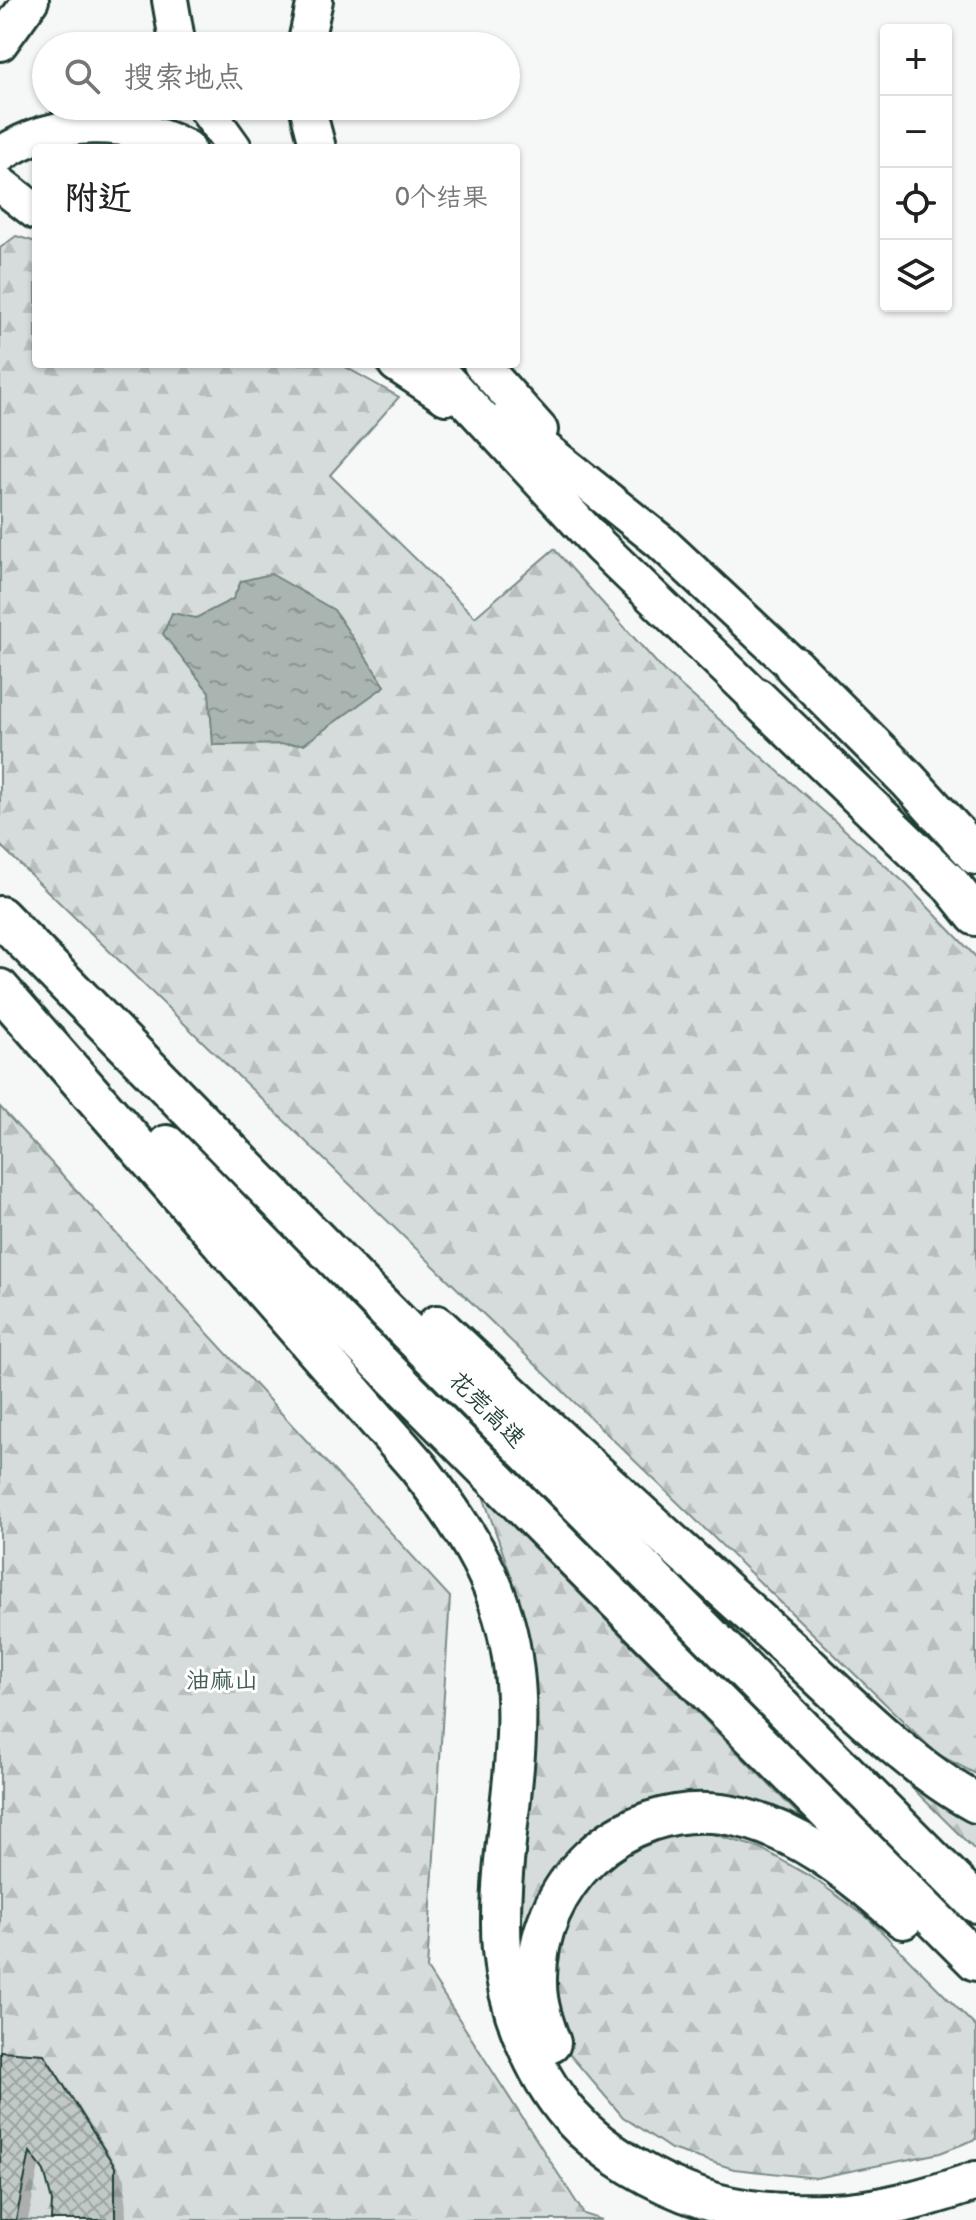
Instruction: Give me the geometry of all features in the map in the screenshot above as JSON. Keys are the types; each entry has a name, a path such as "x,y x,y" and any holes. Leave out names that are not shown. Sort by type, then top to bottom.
{"highway":[{"path":"794,666 908,780 976,855"},
{"path":"757,698 951,885 976,916"},
{"path":"0,907 562,1442 916,1762 948,1787 976,1803"},
{"name":"花莞高速","path":"0,916 367,1291 976,1903"},
{"name":"花莞高速","path":"0,973 968,1965"},
{"path":"0,989 418,1467 449,1508 486,1567 500,1605 514,1673 514,1758 501,1891 505,1972 517,2020 532,2055 570,2116 602,2144 666,2185 704,2200 741,2209 831,2214 920,2199 976,2181"},
{"path":"968,1965 843,1868 798,1840 748,1821 721,1814 699,1814 669,1816 644,1823 602,1845 585,1861 562,1891 550,1915 541,1940 537,1985 545,2027 553,2049 580,2093 617,2131 654,2158 682,2172 743,2191 835,2194 913,2180 976,2160"}],"main road":[{"path":"0,43 31,0"},
{"path":"170,0 176,32"},
{"path":"308,32 315,0"},
{"path":"214,120 231,144"},
{"path":"311,120 317,144"},
{"path":"0,155 33,137 99,126 124,127 177,144"},
{"path":"0,184 32,209"},
{"path":"402,368 451,400 517,458"},
{"path":"436,368 611,556 757,698"},
{"path":"455,368 521,432 661,542 794,666"},
{"path":"485,368 594,490"}],"green space":[{"path":"16,236 32,241 32,368 347,368 399,397 330,475 475,617 554,549 663,670 905,883 976,957 976,1774 937,1754 0,845 0,248"},
{"name":"油麻山","path":"0,1107 450,1597 427,1969 584,2214 602,2220 0,2220"},
{"path":"483,1496 813,1829 624,1816 520,1979 515,1914 529,1677 516,1590"},
{"path":"869,1745 976,1822 976,1851"},
{"path":"706,1832 760,1848 813,1878 869,1919 976,2027 976,2139 940,2153 816,2178 734,2169 671,2149 623,2117 570,2055 556,2008 558,1945 575,1898 611,1859 656,1834"}],"water":[{"path":"271,574 334,610 385,686 304,744 213,745 209,692 163,634 172,613 196,618 233,599 241,581"}],"building":[{"path":"0,2051 44,2054 115,2167 115,2220 51,2220 52,2201 44,2171 30,2152 16,2220 0,2220"}]}
